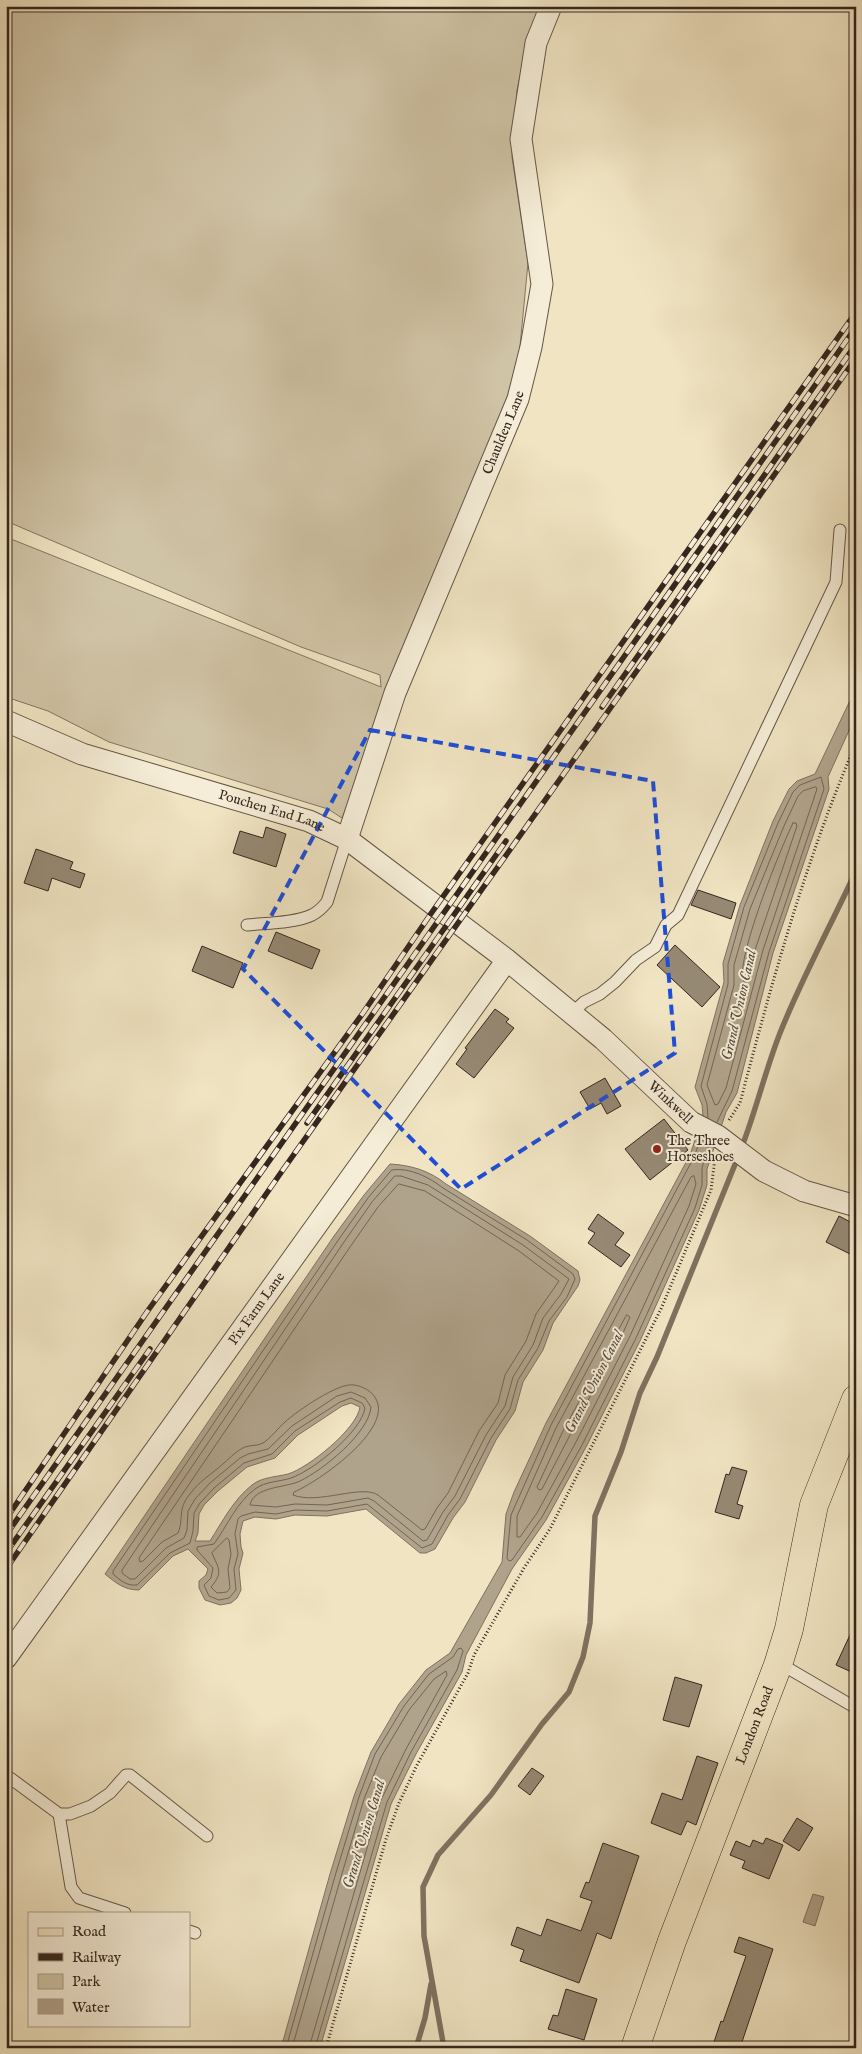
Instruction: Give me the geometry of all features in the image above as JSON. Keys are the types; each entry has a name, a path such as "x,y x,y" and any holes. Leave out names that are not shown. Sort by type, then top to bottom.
{"main road":[{"name":"London Road","path":"635,2048 672,1941 778,1665 788,1629 814,1505 856,1399"}],"street":[{"name":"Chaulden Lane","path":"347,839 396,692 518,399 542,284 521,139 536,43 551,6"},
{"name":"Pouchen End Lane","path":"6,721 82,754 309,821 347,839 507,960"},
{"name":"Winkwell","path":"507,960 603,1039 691,1122 724,1140 764,1171 804,1191 856,1206"},
{"name":"Pix Farm Lane","path":"6,1658 507,960"}],"lane":[{"path":"572,1014 584,1002 600,994 615,982 636,960 655,948 666,924 678,915 836,582 840,530"},
{"path":"247,925 301,918 312,915 320,909 327,902 347,839"},
{"path":"778,1665 791,1670 856,1708"},
{"path":"6,1775 59,1814 70,1814 91,1806 110,1793 126,1775 130,1775 206,1836"},
{"path":"59,1814 71,1887 79,1898 122,1912"}],"path":[{"path":"326,2048 386,1838 416,1765 468,1673 474,1656 524,1568 550,1529 661,1309 711,1190 724,1140 740,1103 778,960 840,780 856,743"}],"highlighted area":[{"path":"370,730 653,781 675,1053 461,1189 243,969"}],"green space":[{"path":"6,6 542,6 529,36 517,90 512,157 528,263 518,367 481,469 342,818 328,809 109,742 48,711 6,697 6,537 381,687 380,675 301,647 6,521"}],"water":[{"name":"Grand Union Canal","path":"856,688 856,715 828,777 829,789 773,953 737,1093 726,1112 707,1169 707,1185 699,1210 640,1341 586,1447 546,1520 512,1569 466,1655 462,1672 416,1754 391,1804 320,2048 281,2048 330,1874 354,1796 371,1752 399,1704 426,1670 450,1653 502,1562 506,1514 514,1492 546,1423 690,1155 703,1116 702,1105 695,1087 724,982 723,963 740,905 773,821 789,789 797,781 815,774"},
{"path":"390,1164 420,1170 433,1176 530,1236 578,1271 580,1280 578,1286 553,1323 543,1350 523,1382 515,1411 496,1440 465,1502 453,1518 435,1549 426,1553 420,1553 366,1509 327,1516 295,1515 276,1519 255,1517 243,1521 240,1534 243,1553 239,1569 241,1590 237,1598 231,1603 220,1605 205,1600 199,1588 199,1581 206,1575 208,1569 188,1549 173,1556 139,1590 129,1589 117,1583 105,1574 334,1236","holes":["351,1403 360,1407 357,1416 350,1426 319,1456 288,1474 256,1482 234,1504 210,1541 195,1541 198,1533 199,1514 204,1505 247,1467 275,1458 298,1435 342,1406"]},
{"path":"813,1894 824,1897 815,1926 803,1922"}],"building":[{"path":"266,827 286,834 276,867 233,853 240,831 263,838"},
{"path":"36,849 73,862 70,869 85,874 80,888 52,878 48,891 24,883"},
{"path":"698,890 736,903 731,919 691,905"},
{"path":"276,932 320,950 312,969 268,951"},
{"path":"675,945 720,987 702,1007 657,965"},
{"path":"202,946 243,963 233,988 192,971"},
{"path":"495,1009 509,1019 506,1022 514,1028 474,1078 456,1064 467,1049 465,1048"},
{"path":"605,1078 621,1106 607,1114 601,1103 590,1109 580,1092"},
{"name":"The Three Horseshoes","path":"664,1119 688,1150 650,1180 625,1149"},
{"path":"598,1214 624,1233 615,1245 630,1255 621,1267 588,1243 595,1233 588,1229"},
{"path":"839,1216 856,1225 856,1257 826,1242"},
{"path":"732,1467 747,1471 737,1504 743,1506 739,1519 715,1512 726,1474 729,1475"},
{"path":"856,1622 856,1674 836,1665"},
{"path":"675,1677 702,1685 689,1727 663,1720"},
{"path":"697,1756 718,1763 696,1825 687,1821 681,1835 651,1823 662,1793 682,1800"},
{"path":"532,1768 544,1776 530,1795 518,1786"},
{"path":"797,1818 813,1828 799,1851 783,1841"},
{"path":"766,1838 783,1845 769,1879 742,1868 745,1861 730,1855 736,1841 750,1847 753,1840 763,1844"},
{"path":"603,1843 639,1856 611,1939 597,1933 579,1983 520,1961 524,1950 511,1945 517,1927 541,1936 547,1919 581,1931 592,1901 580,1897 586,1882 589,1883"},
{"path":"739,1937 773,1949 740,2048 712,2048 746,1956 734,1952"},
{"path":"566,1989 597,1999 584,2040 548,2029 553,2015 558,2016"}],"waterway":[{"path":"741,1149 780,1033 856,871"},
{"path":"444,2048 424,1936 423,1887 438,1855 491,1795 542,1724 569,1692 583,1657 590,1623 595,1516 621,1452 640,1393 657,1357 738,1157"},
{"path":"416,2048 425,2018 431,1984"}],"railway":[{"path":"6,1519 149,1309 363,1013 430,915 856,312"},
{"path":"6,1535 856,327"},
{"path":"602,707 856,344"},
{"path":"6,1569 280,1174 856,358"},
{"path":"307,1123 506,841"},
{"path":"6,1553 150,1349"}],"place":[{"name":"The Three Horseshoes","path":"657,1149"}]}
